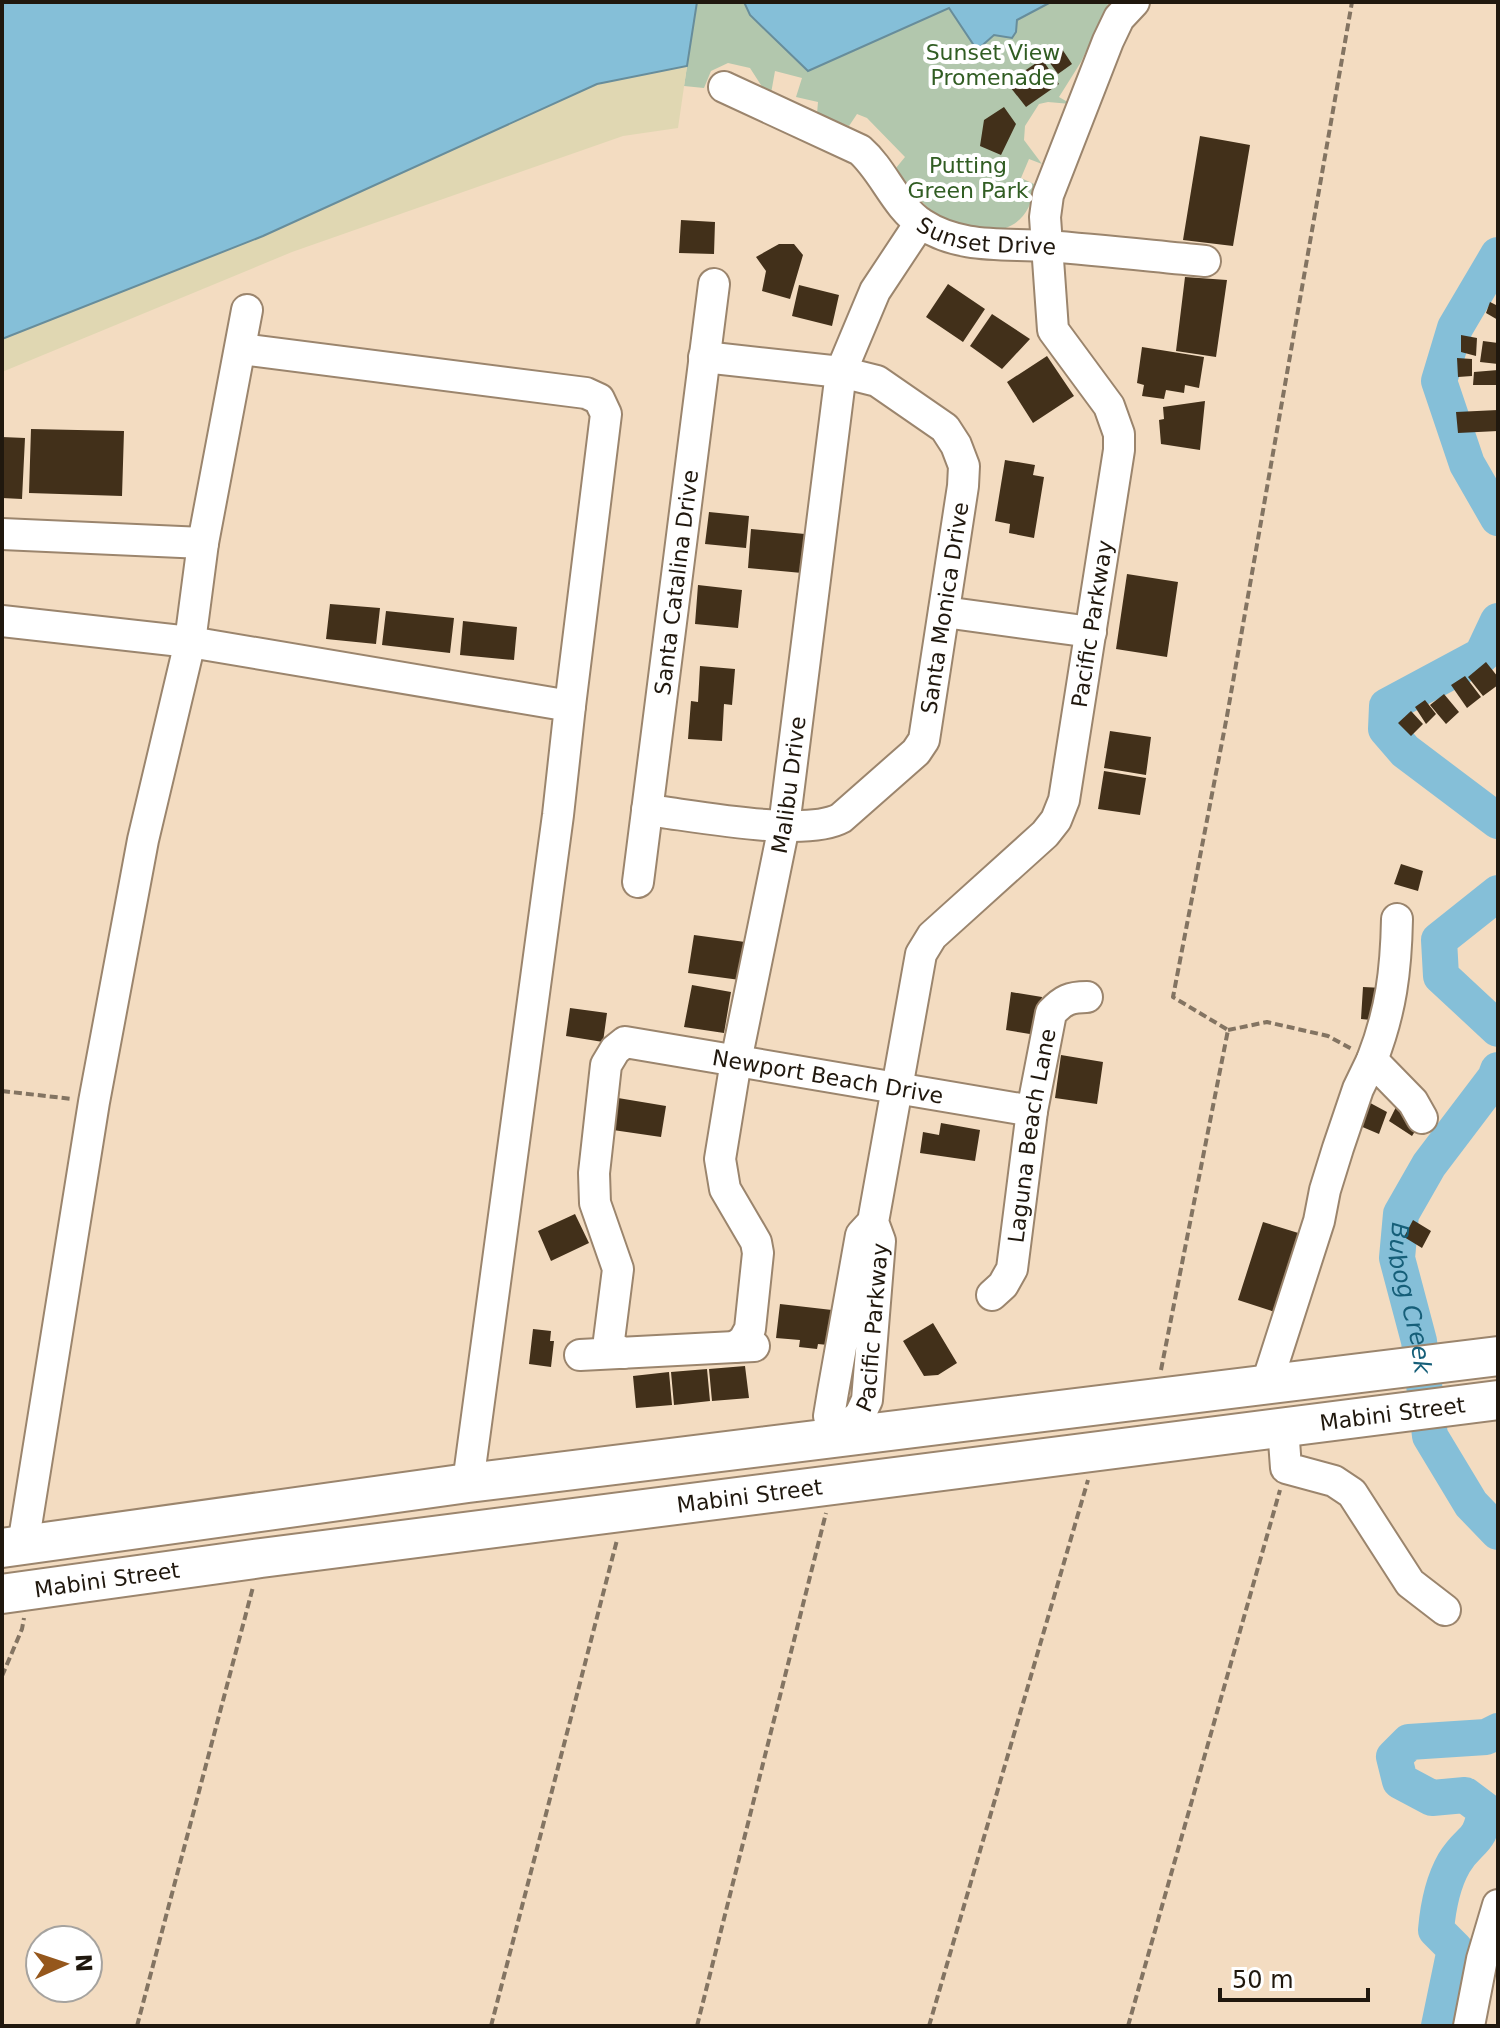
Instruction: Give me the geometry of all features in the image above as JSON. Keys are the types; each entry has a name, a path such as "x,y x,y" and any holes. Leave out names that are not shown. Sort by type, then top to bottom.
{"main road":[{"name":"Mabini Street","path":"13,1547 468,1483 1498,1356"},
{"name":"Mabini Street","path":"15,1592 1498,1400"},
{"path":"786,1490 799,1470 835,1438 880,1478"}],"street":[{"name":"Pacific Parkway","path":"835,1438 860,1415 867,1400 855,1352 880,1241 873,1222 918,967 925,945 1045,834 1056,820 1068,779 1119,434 1109,406 1053,330 1045,217 1048,195 1108,41 1119,18 1134,2"},
{"name":"Sunset Drive","path":"724,87 860,150 875,163 903,206 920,223 942,235 969,243 1046,246 1205,261"},
{"name":"Malibu Drive","path":"623,1353 745,1346 744,1340 750,1329 758,1253 756,1242 725,1189 720,1159 736,1061 784,826 841,372 875,291 920,223"},
{"name":"Santa Catalina Drive","path":"638,882 714,284"},
{"path":"13,1547 143,840 190,642 203,543 247,310"},
{"path":"241,349 586,393 599,399 606,414 556,830 468,1483"},
{"name":"Santa Monica Drive","path":"647,810 784,826 831,824 916,752 924,740 963,486 964,466 945,428 877,381 841,372 704,357"},
{"path":"2,534 203,543"},
{"path":"944,612 1091,632"},
{"path":"2,621 190,642 570,706"},
{"path":"1266,1386 1317,1230 1335,1159 1358,1089 1390,1010 1397,919"},
{"name":"Laguna Beach Lane","path":"992,1295 1003,1285 1012,1269 1032,1111 1051,1013 1071,997 1087,997"},
{"name":"Newport Beach Drive","path":"623,1353 614,1348 609,1340 618,1269 595,1203 594,1173 606,1065 615,1050 625,1042 1032,1111"},
{"path":"1372,1060 1413,1102 1422,1118"},
{"path":"580,1355 623,1353"},
{"path":"1283,1427 1286,1468 1334,1481 1352,1493 1410,1583 1445,1610"},
{"path":"1469,2026 1482,1959 1498,1905"}],"path":[{"path":"1352,2 1227,716 1173,997 1228,1030 1267,1022 1328,1036 1372,1060"},
{"path":"1156,1399 1228,1030"},
{"path":"2,1091 94,1102"},
{"path":"929,2026 1097,1450"},
{"path":"1128,2026 1286,1468"},
{"path":"697,2026 834,1484"},
{"path":"491,2026 625,1511"},
{"path":"137,2026 261,1558"},
{"path":"2,1676 22,1629 15,1592"}],"green space":[{"path":"697,2 744,2 750,15 955,2 1109,2 1081,62 1059,97 1071,104 1039,104 1025,126 1024,140 1042,164 1029,159 1021,178 1034,184 1023,216 998,230 982,231 951,223 924,204 896,168 905,157 867,118 857,114 849,126 817,114 818,102 796,97 802,78 775,71 770,99 750,68 728,63 711,71 704,88 684,86"}],"sand":[{"path":"687,66 678,128 623,136 292,252 2,372 2,339 263,236 597,84"}],"water":[{"path":"2,2 697,2 687,66 597,84 263,236 2,339"},
{"path":"744,2 1051,2 1017,20 1012,38 994,35 977,50 949,8 808,71 750,15"}],"building":[{"path":"1062,49 1072,64 1058,74 1047,59"},
{"path":"1042,59 1059,84 1026,107 1007,83"},
{"path":"1004,107 1016,124 1001,155 980,146 984,120"},
{"path":"1200,136 1250,145 1233,246 1183,240"},
{"path":"681,220 715,222 714,254 679,253"},
{"path":"779,244 794,244 803,255 790,299 762,291 766,271 756,257"},
{"path":"1185,277 1227,280 1216,357 1176,351"},
{"path":"948,284 985,309 963,342 926,317"},
{"path":"799,285 839,295 832,326 792,316"},
{"path":"1490,302 1498,306 1498,320 1486,313"},
{"path":"992,314 1030,339 1002,369 970,346"},
{"path":"1461,335 1477,338 1476,356 1461,352"},
{"path":"1483,341 1498,343 1498,364 1480,362"},
{"path":"1142,347 1204,357 1199,388 1185,385 1184,393 1166,390 1164,399 1142,396 1144,385 1137,383"},
{"path":"1047,356 1074,396 1033,423 1007,382"},
{"path":"1457,358 1472,359 1472,376 1458,377"},
{"path":"1498,370 1498,385 1473,385 1474,372"},
{"path":"1205,401 1200,450 1161,444 1159,420 1164,419 1163,407"},
{"path":"1498,410 1498,431 1458,433 1456,412"},
{"path":"31,429 124,431 122,496 29,493"},
{"path":"2,437 25,438 22,499 2,498"},
{"path":"1005,460 1035,465 1033,475 1044,477 1034,538 1009,533 1010,524 995,521"},
{"path":"709,512 749,516 746,548 705,544"},
{"path":"751,529 805,534 802,573 748,568"},
{"path":"1127,574 1178,582 1167,657 1116,649"},
{"path":"698,585 742,590 738,628 695,624"},
{"path":"330,604 380,608 376,644 326,639"},
{"path":"386,611 454,618 450,653 382,645"},
{"path":"463,621 517,627 514,660 460,655"},
{"path":"1486,662 1498,677 1498,685 1483,696 1468,677"},
{"path":"700,666 735,669 732,705 724,704 722,741 688,739 691,701 698,702"},
{"path":"1465,676 1481,697 1467,708 1451,685"},
{"path":"1444,694 1459,712 1446,724 1430,705"},
{"path":"1425,700 1436,714 1426,724 1415,707"},
{"path":"1411,711 1423,724 1411,736 1398,723"},
{"path":"1110,731 1151,737 1146,775 1104,768"},
{"path":"1104,771 1146,778 1140,815 1098,809"},
{"path":"1401,864 1423,871 1418,891 1394,884"},
{"path":"694,935 745,942 740,980 688,973"},
{"path":"692,985 731,992 724,1033 684,1027"},
{"path":"1363,987 1383,988 1381,1021 1361,1019"},
{"path":"1011,992 1042,997 1036,1035 1006,1030"},
{"path":"570,1008 607,1013 603,1042 566,1036"},
{"path":"1061,1055 1103,1062 1097,1104 1055,1098"},
{"path":"618,1098 666,1106 661,1137 613,1130"},
{"path":"1361,1098 1387,1112 1379,1134 1353,1123"},
{"path":"1396,1107 1421,1122 1412,1136 1389,1121"},
{"path":"941,1123 980,1130 975,1161 920,1153 923,1132 939,1135"},
{"path":"575,1214 589,1243 551,1261 538,1231"},
{"path":"1413,1220 1431,1231 1422,1248 1404,1237"},
{"path":"1263,1222 1308,1236 1284,1315 1238,1300"},
{"path":"780,1304 832,1310 828,1345 818,1344 817,1349 799,1347 800,1340 776,1338"},
{"path":"933,1323 957,1363 938,1375 924,1376 903,1341"},
{"path":"533,1329 551,1331 550,1341 554,1341 551,1367 529,1364"},
{"path":"745,1366 749,1398 712,1401 709,1369"},
{"path":"707,1369 710,1401 674,1405 671,1372"},
{"path":"669,1372 672,1405 636,1408 633,1376"}],"waterway":[{"name":"Bubog Creek","path":"1498,255 1455,328 1439,381 1467,464 1498,518"},
{"name":"Bubog Creek","path":"1498,621 1482,655 1387,706 1386,729 1405,751 1498,821"},
{"name":"Bubog Creek","path":"1498,893 1439,940 1441,976 1498,1029"},
{"name":"Bubog Creek","path":"1498,1070 1429,1165 1401,1214 1397,1258 1419,1341 1430,1436 1471,1504 1498,1532"},
{"name":"Bubog Creek","path":"1439,2026 1455,1949 1436,1930 1439,1904 1450,1871 1477,1835 1485,1810 1465,1795 1432,1798 1400,1781 1394,1757 1409,1742 1486,1737 1498,1731"}],"park label":[{"name":"Sunset View Promenade","path":"993,64"},
{"name":"Putting Green Park","path":"968,178"}]}
